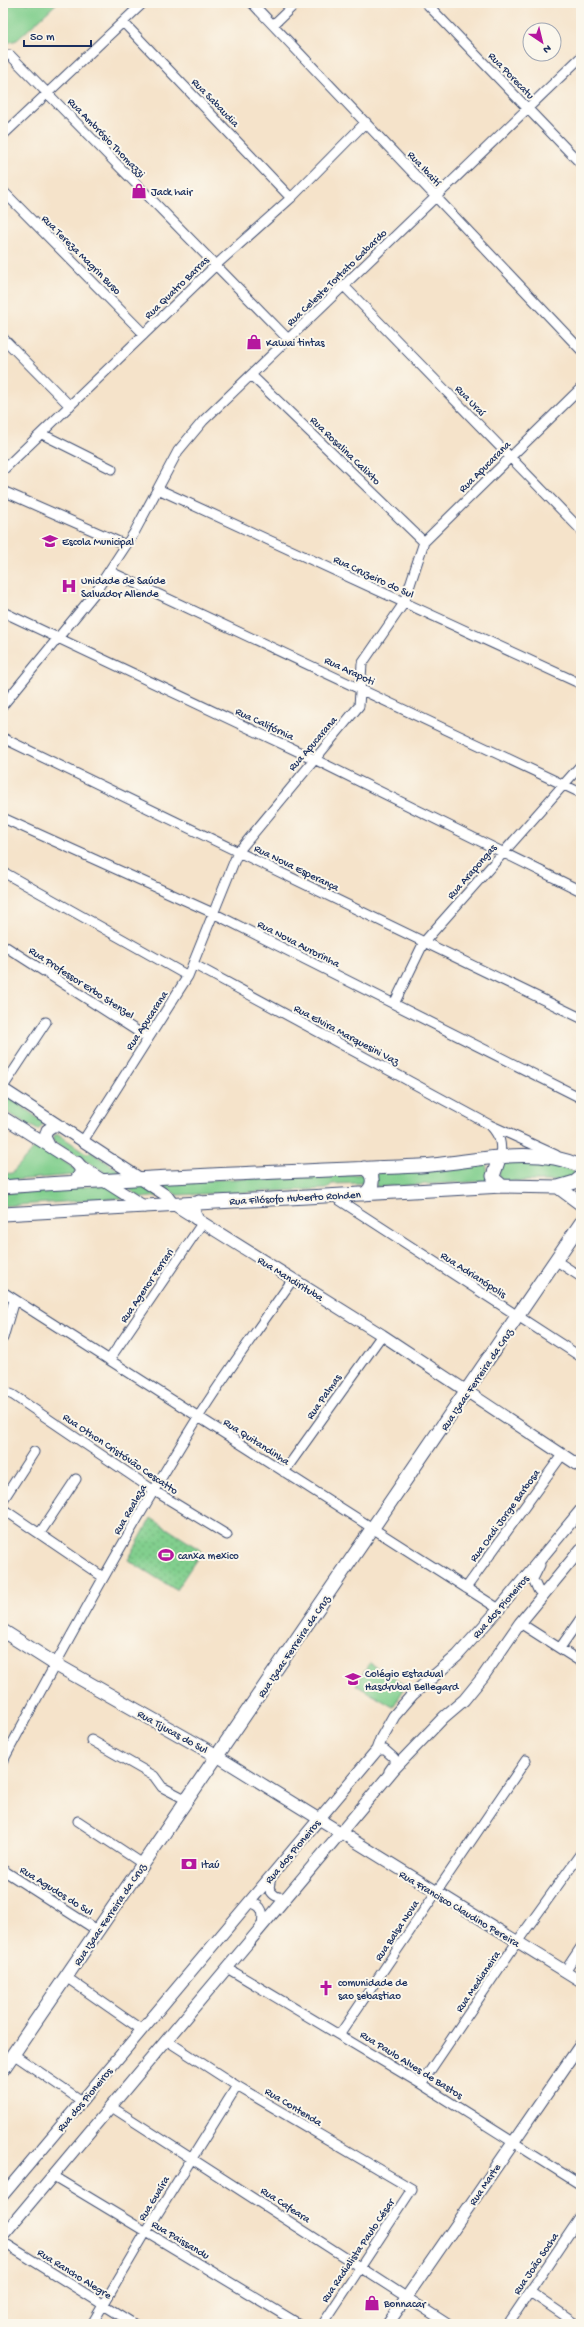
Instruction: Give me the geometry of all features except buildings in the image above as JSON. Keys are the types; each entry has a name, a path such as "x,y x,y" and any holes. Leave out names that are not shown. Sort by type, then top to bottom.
{"main road":[{"path":"3,1188 140,1178 444,1164 500,1156 542,1158 578,1165"},
{"path":"500,1156 493,1176 502,1186"},
{"path":"75,1182 81,1174 81,1168 77,1163"},
{"path":"363,1194 370,1188 372,1181 370,1173 364,1168"},
{"path":"558,1187 575,1182 581,1177"},
{"name":"Rua Filósofo Huberto Rohden","path":"3,1214 502,1186 558,1187"},
{"path":"558,1187 581,1204"},
{"path":"199,1202 193,1209 199,1220"},
{"name":"Rua Izaac Ferreira da Cruz","path":"3,2069 468,1391 581,1223"},
{"name":"Rua Tijucas do Sul","path":"3,1631 55,1664 218,1756"}],"street":[{"path":"3,135 46,92 143,3"},
{"name":"Rua Ibaití","path":"252,3 581,350"},
{"path":"273,25 296,3"},
{"name":"Rua Porecatu","path":"426,3 581,164"},
{"name":"Rua Sabaudia","path":"123,22 291,198"},
{"name":"Rua Ambrósio Thomazzi","path":"6,55 46,92 288,339"},
{"name":"Rua Celeste Tortato Gabardo","path":"3,705 56,638 94,594 126,545 178,451 203,421 581,57"},
{"name":"Rua Quatro Barras","path":"3,470 216,265 291,198 366,122"},
{"name":"Rua Tereza Magrin Buso","path":"3,191 144,334"},
{"name":"Rua Uraí","path":"344,286 581,530"},
{"path":"3,338 70,406"},
{"name":"Rua Rosalina Calixto","path":"251,375 424,542"},
{"name":"Rua Apucarana","path":"83,1141 188,976 238,852 359,706 362,689 360,675 362,664 404,603 424,542 581,388"},
{"path":"42,434 112,469"},
{"name":"Rua Cruzeiro do Sul","path":"158,489 581,684"},
{"path":"3,491 126,545"},
{"name":"Rua Arapoti","path":"109,571 581,792"},
{"name":"Rua Califórnia","path":"3,612 314,759 581,891"},
{"name":"Rua Nova Esperança","path":"3,738 581,1018"},
{"name":"Rua Arapongas","path":"394,1004 424,942 565,785 581,764"},
{"name":"Rua Nova Aurorinha","path":"3,818 213,913 581,1098"},
{"path":"3,872 188,976"},
{"name":"Rua Professor Erbo Stenzel","path":"3,945 148,1038"},
{"name":"Rua Elvira Marquesini Vaz","path":"192,964 490,1125 578,1165"},
{"path":"3,1088 46,1022"},
{"name":"Rua Mandirituba","path":"3,1088 167,1196 173,1204 382,1335 581,1467"},
{"path":"3,1116 106,1180 144,1207"},
{"path":"490,1125 498,1134 500,1141 500,1156"},
{"path":"49,1145 45,1136 47,1130 53,1126 61,1126"},
{"path":"355,1211 355,1203 363,1194"},
{"name":"Rua Adrianópolis","path":"333,1196 581,1357"},
{"name":"Rua Agenor Ferrari","path":"109,1360 199,1220"},
{"path":"555,1260 581,1277"},
{"name":"Rua Realeza","path":"3,1761 103,1577 153,1490 198,1417 293,1279"},
{"name":"Rua Quitandinha","path":"3,1292 498,1609"},
{"path":"3,1338 14,1300"},
{"name":"Rua Palmas","path":"284,1472 382,1335"},
{"name":"Rua Othon Cristóvão Cescatto","path":"3,1391 13,1395 153,1490 227,1535"},
{"path":"3,1500 34,1452"},
{"name":"Rua Oadi Jorge Barbosa","path":"466,1588 562,1455"},
{"path":"40,1533 76,1478"},
{"path":"3,1508 103,1577"},
{"name":"Rua dos Pioneiros","path":"3,2195 377,1750 381,1739 394,1716 413,1694 456,1656 498,1609 581,1510"},
{"path":"544,1594 538,1590 533,1579 536,1571 555,1542"},
{"path":"3,2234 373,1794 411,1751 473,1689 520,1623 581,1549"},
{"path":"560,1648 581,1618"},
{"path":"520,1623 581,1662"},
{"path":"91,1740 154,1776 162,1787 187,1800"},
{"path":"373,1794 394,1764 394,1758 391,1754 385,1750 377,1750"},
{"name":"Rua Tijucas do Sul","path":"218,1756 340,1834"},
{"name":"Rua Balsa Nova","path":"340,2034 526,1760"},
{"path":"78,1821 144,1864"},
{"name":"Rua Francisco Claudino Pereira","path":"340,1834 581,1981"},
{"name":"Rua Medianeira","path":"421,2084 517,1942 581,1853"},
{"name":"Rua Agudos do Sul","path":"3,1870 98,1931"},
{"path":"273,1874 269,1888 272,1895 279,1898 286,1897"},
{"path":"249,1903 261,1907 264,1913 261,1927"},
{"path":"565,1971 581,1947"},
{"name":"Rua Paulo Alves de Bastos","path":"227,1968 340,2034 581,2185"},
{"path":"66,1977 142,2030"},
{"name":"Rua Contenda","path":"166,2040 237,2086 412,2190"},
{"name":"Rua Marte","path":"388,2324 581,2044"},
{"path":"13,2054 82,2101"},
{"name":"Rua Guaíra","path":"92,2324 191,2158 237,2086"},
{"name":"Rua Cafeara","path":"110,2106 408,2296 448,2324"},
{"name":"Rua Paissandu","path":"52,2175 299,2324"},
{"name":"Rua Radialista Paulo César","path":"322,2324 412,2190"},
{"name":"Rua João Socha","path":"508,2324 581,2216"},
{"name":"Rua Rancho Alegre","path":"3,2242 134,2324"},
{"path":"530,2292 577,2324"}],"green space":[{"path":"3,3 57,3 17,40 3,44"},
{"path":"3,1092 44,1123 38,1130 3,1110"},
{"path":"58,1134 86,1153 91,1152 123,1173 106,1173 53,1141 53,1136"},
{"path":"38,1144 75,1169 75,1175 3,1181 3,1174 12,1173"},
{"path":"486,1162 489,1181 376,1187 377,1173"},
{"path":"505,1162 542,1164 578,1172 574,1181 505,1181 499,1176 500,1167"},
{"path":"366,1174 369,1177 365,1183 332,1184 327,1189 177,1195 157,1182"},
{"path":"141,1184 159,1196 142,1198 123,1185"},
{"path":"108,1185 125,1198 3,1206 3,1193"},
{"name":"canxa mexico","path":"151,1518 202,1551 176,1590 128,1560"},
{"path":"370,1663 406,1686 393,1707 356,1685"}],"place":[{"name":"Jack hair","path":"139,191"},
{"name":"Kawai tintas","path":"254,342"},
{"name":"Escola Municipal","path":"50,541"},
{"name":"Unidade de Saúde Salvador Allende","path":"69,586"},
{"name":"canxa mexico","path":"166,1555"},
{"name":"Colégio Estadual Hasdrubal Bellegard","path":"353,1679"},
{"name":"Itaú","path":"189,1864"},
{"name":"comunidade de sao sebastiao","path":"326,1988"},
{"name":"Bonnacar","path":"372,2303"}]}
